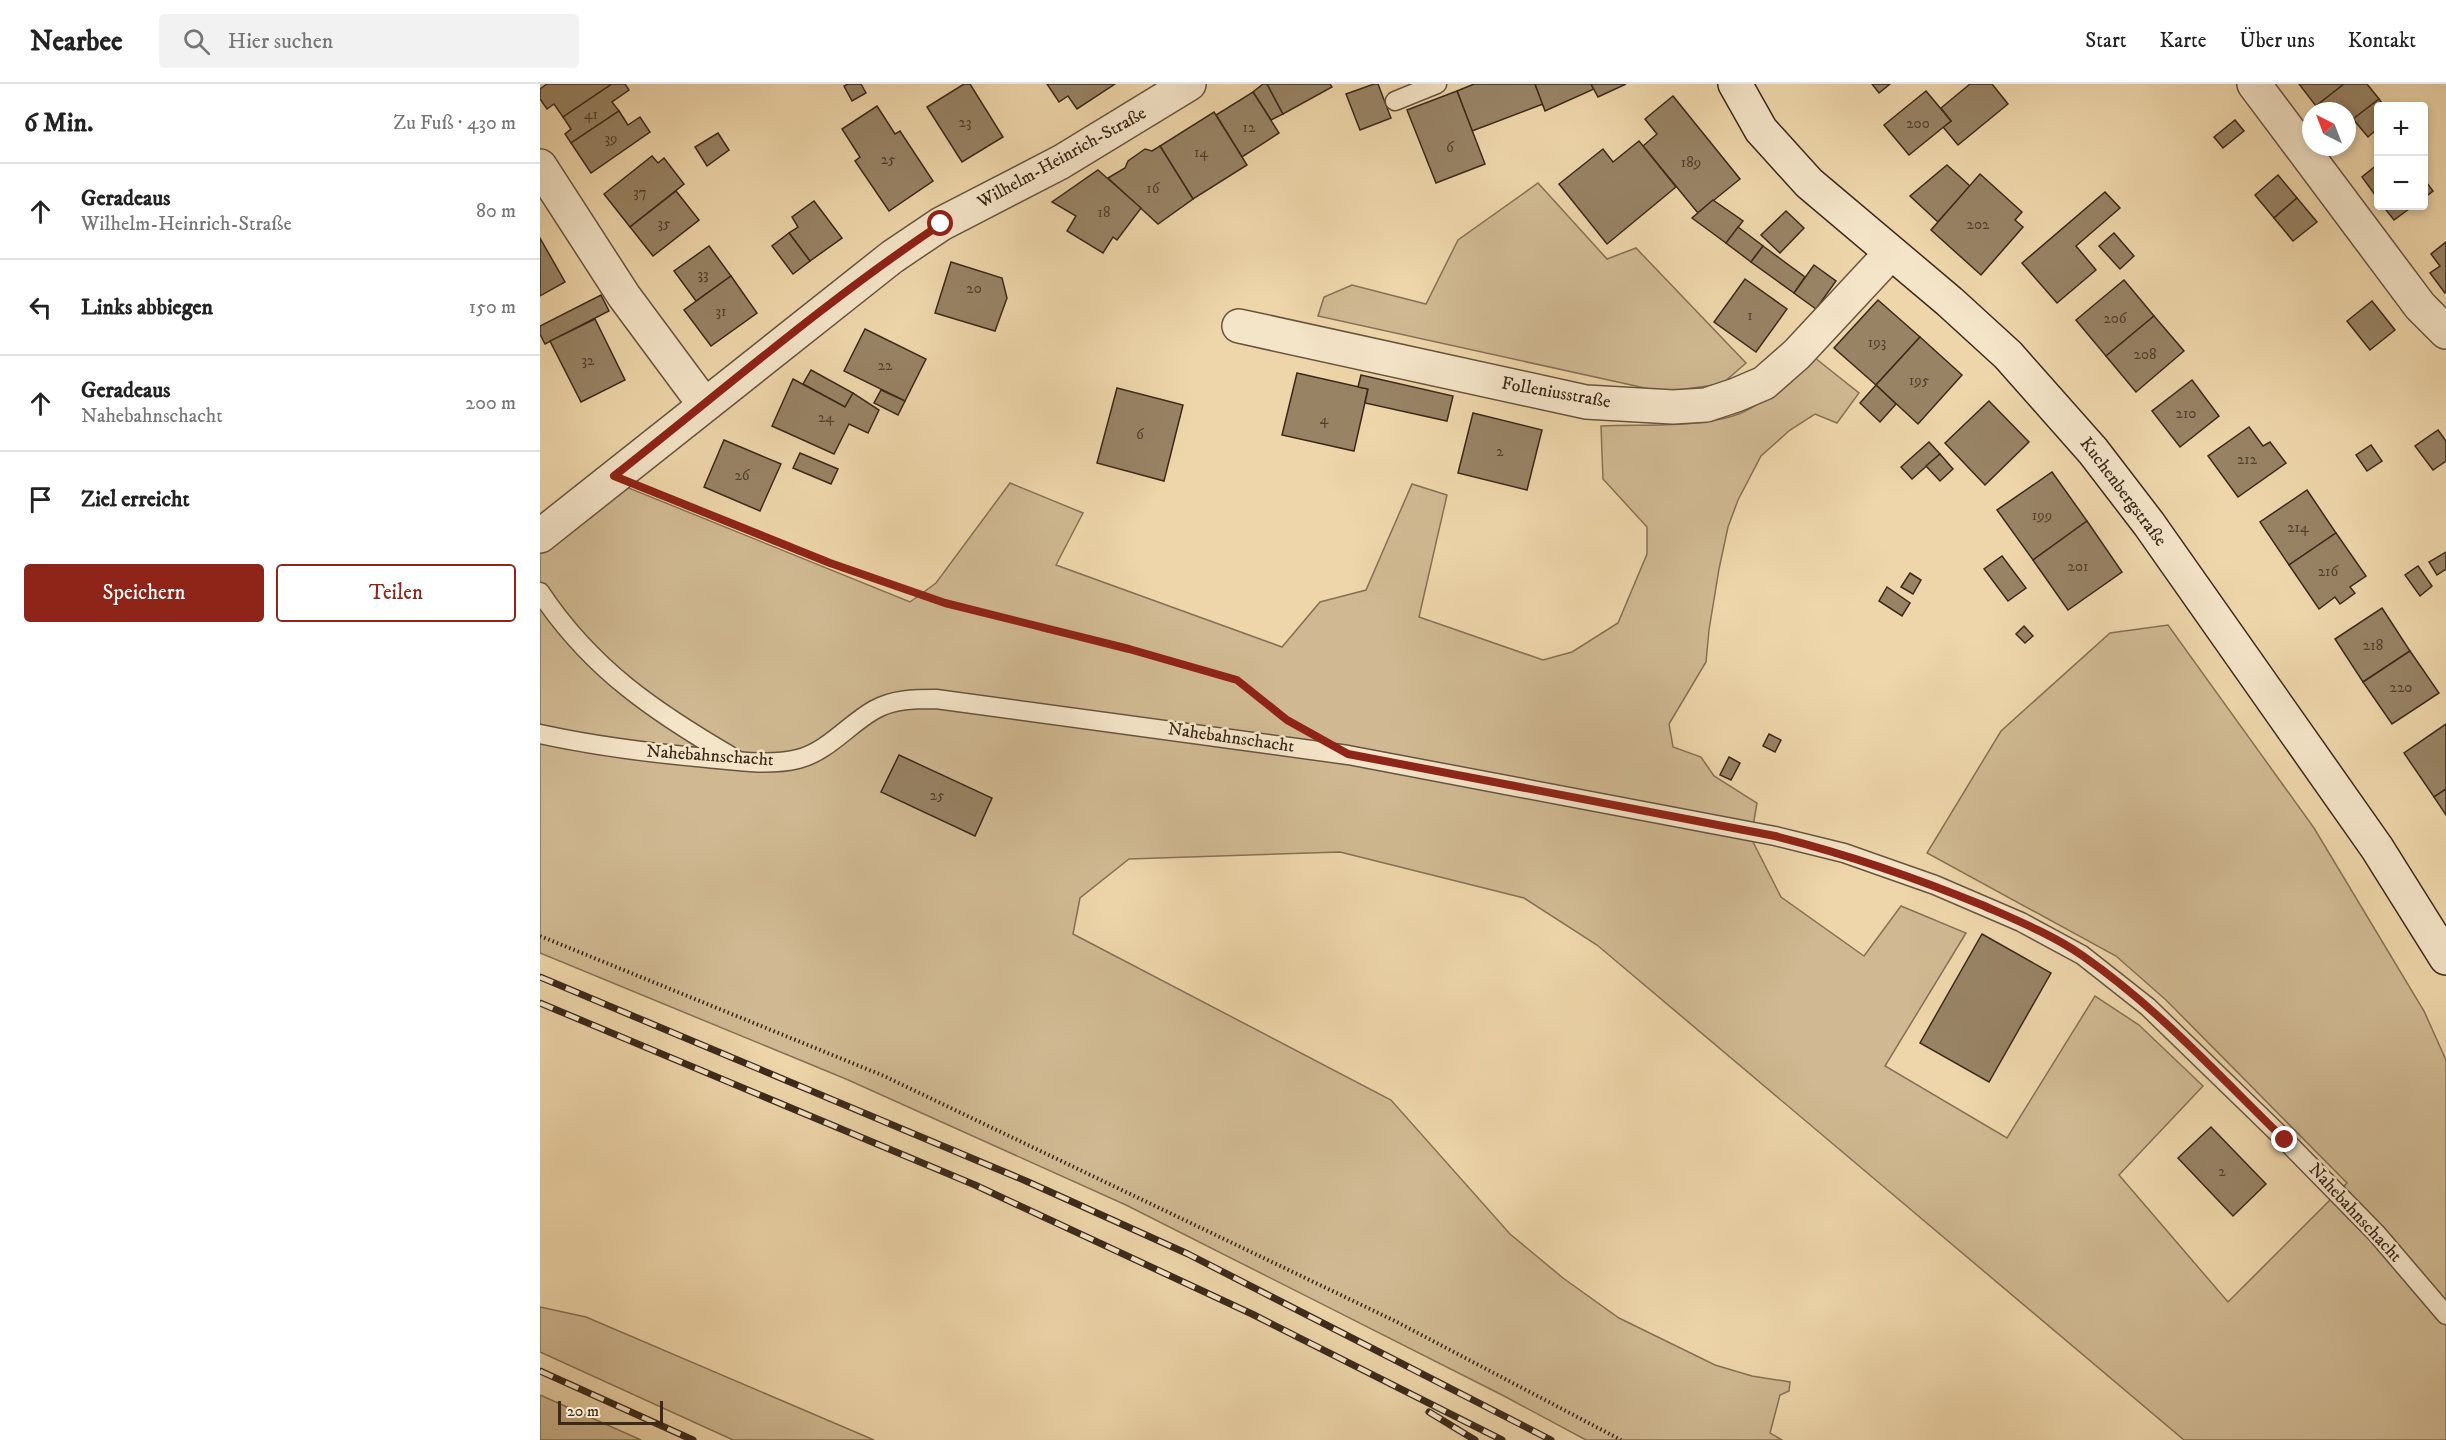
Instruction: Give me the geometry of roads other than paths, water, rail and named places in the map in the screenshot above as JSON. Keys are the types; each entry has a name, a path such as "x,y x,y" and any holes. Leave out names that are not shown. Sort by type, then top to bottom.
{"street":[{"name":"Wilhelm-Heinrich-Straße","path":"540,536 902,250 941,224 1061,162 1189,84"},
{"name":"Kuchenbergstraße","path":"1734,84 1761,130 1809,183 2008,355 2093,451 2149,524 2377,848 2446,958"},
{"path":"2254,84 2420,306 2446,332"},
{"path":"540,166 624,296 704,405"},
{"name":"Folleniusstraße","path":"1239,326 1586,402 1673,407 1706,405 1736,396 1764,383 1797,354 1891,253"}],"lane":[{"path":"1395,101 1437,84"},
{"path":"540,592 576,642 614,677 656,711 740,761"},
{"name":"Nahebahnschacht","path":"540,734 602,746 740,761 771,762 800,759 823,747 875,709 901,700 936,699 1348,754 1775,836 1844,853 1935,885 2021,921 2082,955 2148,1007 2285,1140 2377,1234 2446,1315"}],"railway":[{"path":"540,977 1026,1181 1188,1254 1551,1440"},
{"path":"540,1003 975,1185 1252,1314 1502,1440"},
{"path":"540,1371 693,1440"},
{"path":"1429,1412 1475,1440"}]}
